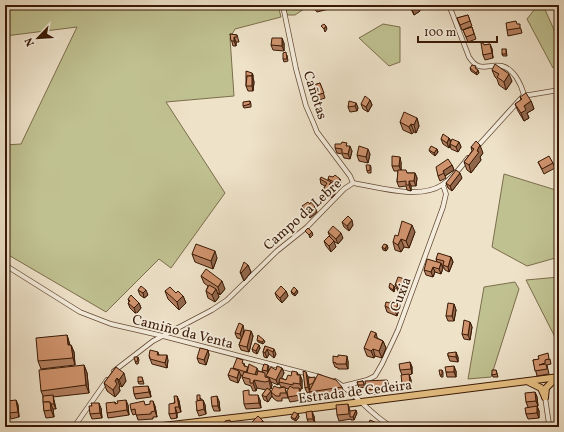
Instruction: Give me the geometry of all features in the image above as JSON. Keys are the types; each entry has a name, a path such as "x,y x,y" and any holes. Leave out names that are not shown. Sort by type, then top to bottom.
{"main road":[{"name":"Estrada de Cedeira","path":"154,427 196,425 258,418 362,402 558,377"},
{"path":"545,397 546,388 558,377"},
{"path":"542,380 545,397"},
{"path":"527,382 541,388 545,397"}],"street":[{"name":"Cañotas","path":"284,5 296,69 306,106 317,132 350,176 353,183"},
{"path":"449,5 469,57 476,66 483,68 501,66 510,69 516,76 524,95 559,90"},
{"name":"Campo da Lebre","path":"74,427 114,371 145,347 212,310 226,300 277,251 307,227 344,189 353,183 405,192 417,192 431,190 443,185 524,95"},
{"name":"Cuxia","path":"344,386 367,380 375,376 382,364 398,330 443,207 446,194 443,185"},
{"name":"Camiño da Venta","path":"5,265 80,312 111,324 163,336 334,381 344,386 362,402 374,416 392,427"},
{"path":"545,397 548,426"}],"green space":[{"path":"5,5 278,5 281,17 235,29 230,38 234,96 166,102 225,193 171,268 159,259 106,312 5,253 5,145 21,144 77,27 5,36"},
{"path":"289,5 310,5 295,15 287,15 286,9"},
{"path":"538,5 543,5 559,41 559,63 553,68 527,19"},
{"path":"383,24 400,27 400,62 389,66 359,38"},
{"path":"504,174 559,191 559,206 556,206 559,219 559,257 527,266 492,247"},
{"path":"559,277 559,345 526,280"},
{"path":"515,282 519,289 491,377 468,379 484,287"}],"building":[{"path":"409,5 417,5 418,6 412,9"},
{"path":"468,15 470,21 460,25 457,18"},
{"path":"516,21 517,24 520,24 520,28 507,30 506,23"},
{"path":"324,24 326,26 324,29 321,26"},
{"path":"472,27 474,34 466,37 463,30"},
{"path":"230,34 237,35 237,37 234,37 234,41 231,41"},
{"path":"272,38 282,38 282,46 271,45"},
{"path":"481,43 484,45 490,44 492,53 483,55"},
{"path":"502,49 506,49 506,54 502,54"},
{"path":"286,52 287,59 283,59 283,53"},
{"path":"495,64 509,74 504,82 497,77 499,74 492,70"},
{"path":"472,65 476,66 475,68 478,70 476,73 470,68"},
{"path":"246,71 252,73 252,76 246,77"},
{"path":"247,76 252,76 252,86 246,86"},
{"path":"320,83 324,93 314,96 311,86"},
{"path":"526,93 531,101 524,106 526,110 521,113 515,104 522,99 520,97"},
{"path":"365,96 370,100 366,107 361,104"},
{"path":"250,101 250,104 243,106 243,102"},
{"path":"349,101 356,103 355,106 348,107"},
{"path":"404,112 417,118 414,125 411,124 409,127 400,122"},
{"path":"559,124 559,129 556,130 556,125"},
{"path":"443,134 449,138 447,143 441,139"},
{"path":"452,139 459,142 456,147 450,144"},
{"path":"476,141 480,145 477,151 479,152 469,165 464,162 474,149 471,147"},
{"path":"342,142 347,143 346,146 350,146 348,154 342,153 342,149 335,148 335,144 341,144"},
{"path":"359,146 368,149 366,157 357,155"},
{"path":"431,146 437,149 434,153 429,150"},
{"path":"392,156 400,157 399,166 392,166"},
{"path":"549,156 553,163 542,169 538,162"},
{"path":"448,159 452,165 443,171 444,173 438,176 436,167"},
{"path":"366,165 370,165 370,170 367,171"},
{"path":"398,170 406,170 407,173 415,173 414,181 409,181 409,185 406,185 406,181 397,182"},
{"path":"456,170 460,173 450,186 446,183"},
{"path":"335,175 340,179 336,183 328,179 329,176 333,177"},
{"path":"321,177 331,182 329,185 333,188 330,193 324,188 327,183 320,179"},
{"path":"308,202 310,204 311,202 315,207 308,213 302,206"},
{"path":"348,216 352,220 347,226 342,222"},
{"path":"402,221 412,225 406,241 401,239 398,245 393,242 395,235 398,236"},
{"path":"333,226 341,233 336,239 328,232"},
{"path":"308,228 312,232 309,235 305,231"},
{"path":"329,236 334,241 329,246 324,241"},
{"path":"196,244 215,251 211,261 192,254"},
{"path":"384,244 387,245 385,249 382,247"},
{"path":"438,253 451,257 448,267 443,265 444,261 436,259"},
{"path":"427,259 441,263 439,269 433,267 431,272 424,270"},
{"path":"244,262 248,265 241,273 240,272"},
{"path":"206,269 222,281 218,287 201,276"},
{"path":"398,277 405,279 402,290 397,288 398,285 395,285"},
{"path":"390,283 394,286 393,290 389,287"},
{"path":"209,285 216,289 212,295 206,291"},
{"path":"141,286 146,290 143,293 138,290"},
{"path":"281,286 286,291 280,298 275,293"},
{"path":"170,287 176,293 178,291 183,296 177,302 165,291"},
{"path":"294,287 297,290 294,294 291,291"},
{"path":"131,295 139,303 134,308 128,303 130,301 128,299"},
{"path":"391,301 398,304 395,311 385,306 386,302 390,303"},
{"path":"448,303 454,304 452,316 446,316"},
{"path":"464,320 470,322 468,335 462,334"},
{"path":"239,323 243,325 240,334 235,333"},
{"path":"245,330 251,331 247,347 239,345"},
{"path":"371,331 376,333 374,337 383,341 379,351 373,349 371,351 364,348"},
{"path":"67,335 68,345 71,345 73,358 38,361 36,338"},
{"path":"258,335 264,340 262,342 257,340"},
{"path":"255,343 259,345 256,351 252,349"},
{"path":"265,346 274,349 273,352 267,349 265,353 263,352"},
{"path":"200,348 208,350 204,360 197,358"},
{"path":"150,350 158,352 157,355 167,355 165,363 150,359"},
{"path":"456,352 456,357 448,356 448,353"},
{"path":"548,353 549,359 545,360 545,363 539,365 546,364 547,369 535,371 533,360 539,359 538,356"},
{"path":"338,355 347,356 346,364 336,364 333,362 333,356 338,357"},
{"path":"134,357 138,357 137,362 135,361"},
{"path":"237,358 243,360 242,363 244,366 248,367 246,372 233,368"},
{"path":"410,362 411,369 400,370 399,364"},
{"path":"249,364 257,368 255,375 247,373"},
{"path":"264,364 268,365 267,371 262,370"},
{"path":"84,365 86,385 41,391 39,370"},
{"path":"277,366 282,368 276,380 266,376 271,367 276,370"},
{"path":"454,366 454,372 446,372 445,367"},
{"path":"116,367 124,373 119,380 117,378 115,381 117,384 113,390 104,383"},
{"path":"231,368 239,371 237,378 228,375"},
{"path":"439,370 442,370 442,375 440,375"},
{"path":"492,370 496,370 497,374 492,375"},
{"path":"258,371 265,373 265,377 269,378 269,381 265,382 254,380 253,383 250,383 250,379 242,377 244,372 257,375"},
{"path":"292,371 297,372 297,375 300,375 300,384 293,383 293,385 279,382 280,378 286,380 288,375 291,376"},
{"path":"303,371 306,372 308,387 305,388"},
{"path":"318,374 336,380 342,387 309,392"},
{"path":"409,374 410,383 402,383 401,375"},
{"path":"138,377 142,377 143,381 138,382"},
{"path":"315,377 313,383 309,385 308,378"},
{"path":"387,380 387,387 366,390 365,381"},
{"path":"363,381 364,385 358,385 357,382"},
{"path":"148,386 149,392 134,394 133,387"},
{"path":"274,386 279,388 285,387 286,393 280,393 280,396 276,396 271,392"},
{"path":"290,386 293,388 299,388 300,395 288,397 287,391"},
{"path":"267,388 271,391 266,397 262,395"},
{"path":"249,390 249,395 258,395 259,403 244,404 243,391"},
{"path":"535,392 536,401 526,402 525,393"},
{"path":"53,395 54,404 51,404 50,402 43,402 43,396"},
{"path":"197,395 200,395 200,401 197,400"},
{"path":"174,396 177,396 179,407 175,407 176,413 169,414 169,404 175,403"},
{"path":"217,396 218,406 212,406 211,397"},
{"path":"16,400 18,412 9,413 7,401"},
{"path":"126,400 127,410 107,413 106,403 115,402 115,404 118,403 117,401"},
{"path":"203,400 204,409 197,411 196,401"},
{"path":"144,401 145,405 150,404 150,401 153,401 155,411 151,412 151,414 136,415 135,409 131,410 130,404"},
{"path":"43,402 50,402 51,410 44,411"},
{"path":"91,403 99,403 100,413 90,414 89,406 92,406"},
{"path":"348,404 349,414 337,415 336,405"},
{"path":"537,406 537,413 526,414 525,408"},
{"path":"356,410 353,417 350,417 350,411"},
{"path":"312,411 313,419 307,419 306,412"},
{"path":"294,412 298,414 295,419 291,417"},
{"path":"258,416 263,421 259,424 262,427 256,427 252,422"},
{"path":"230,420 231,427 225,427 225,421"},
{"path":"370,420 386,427 367,427"}]}
